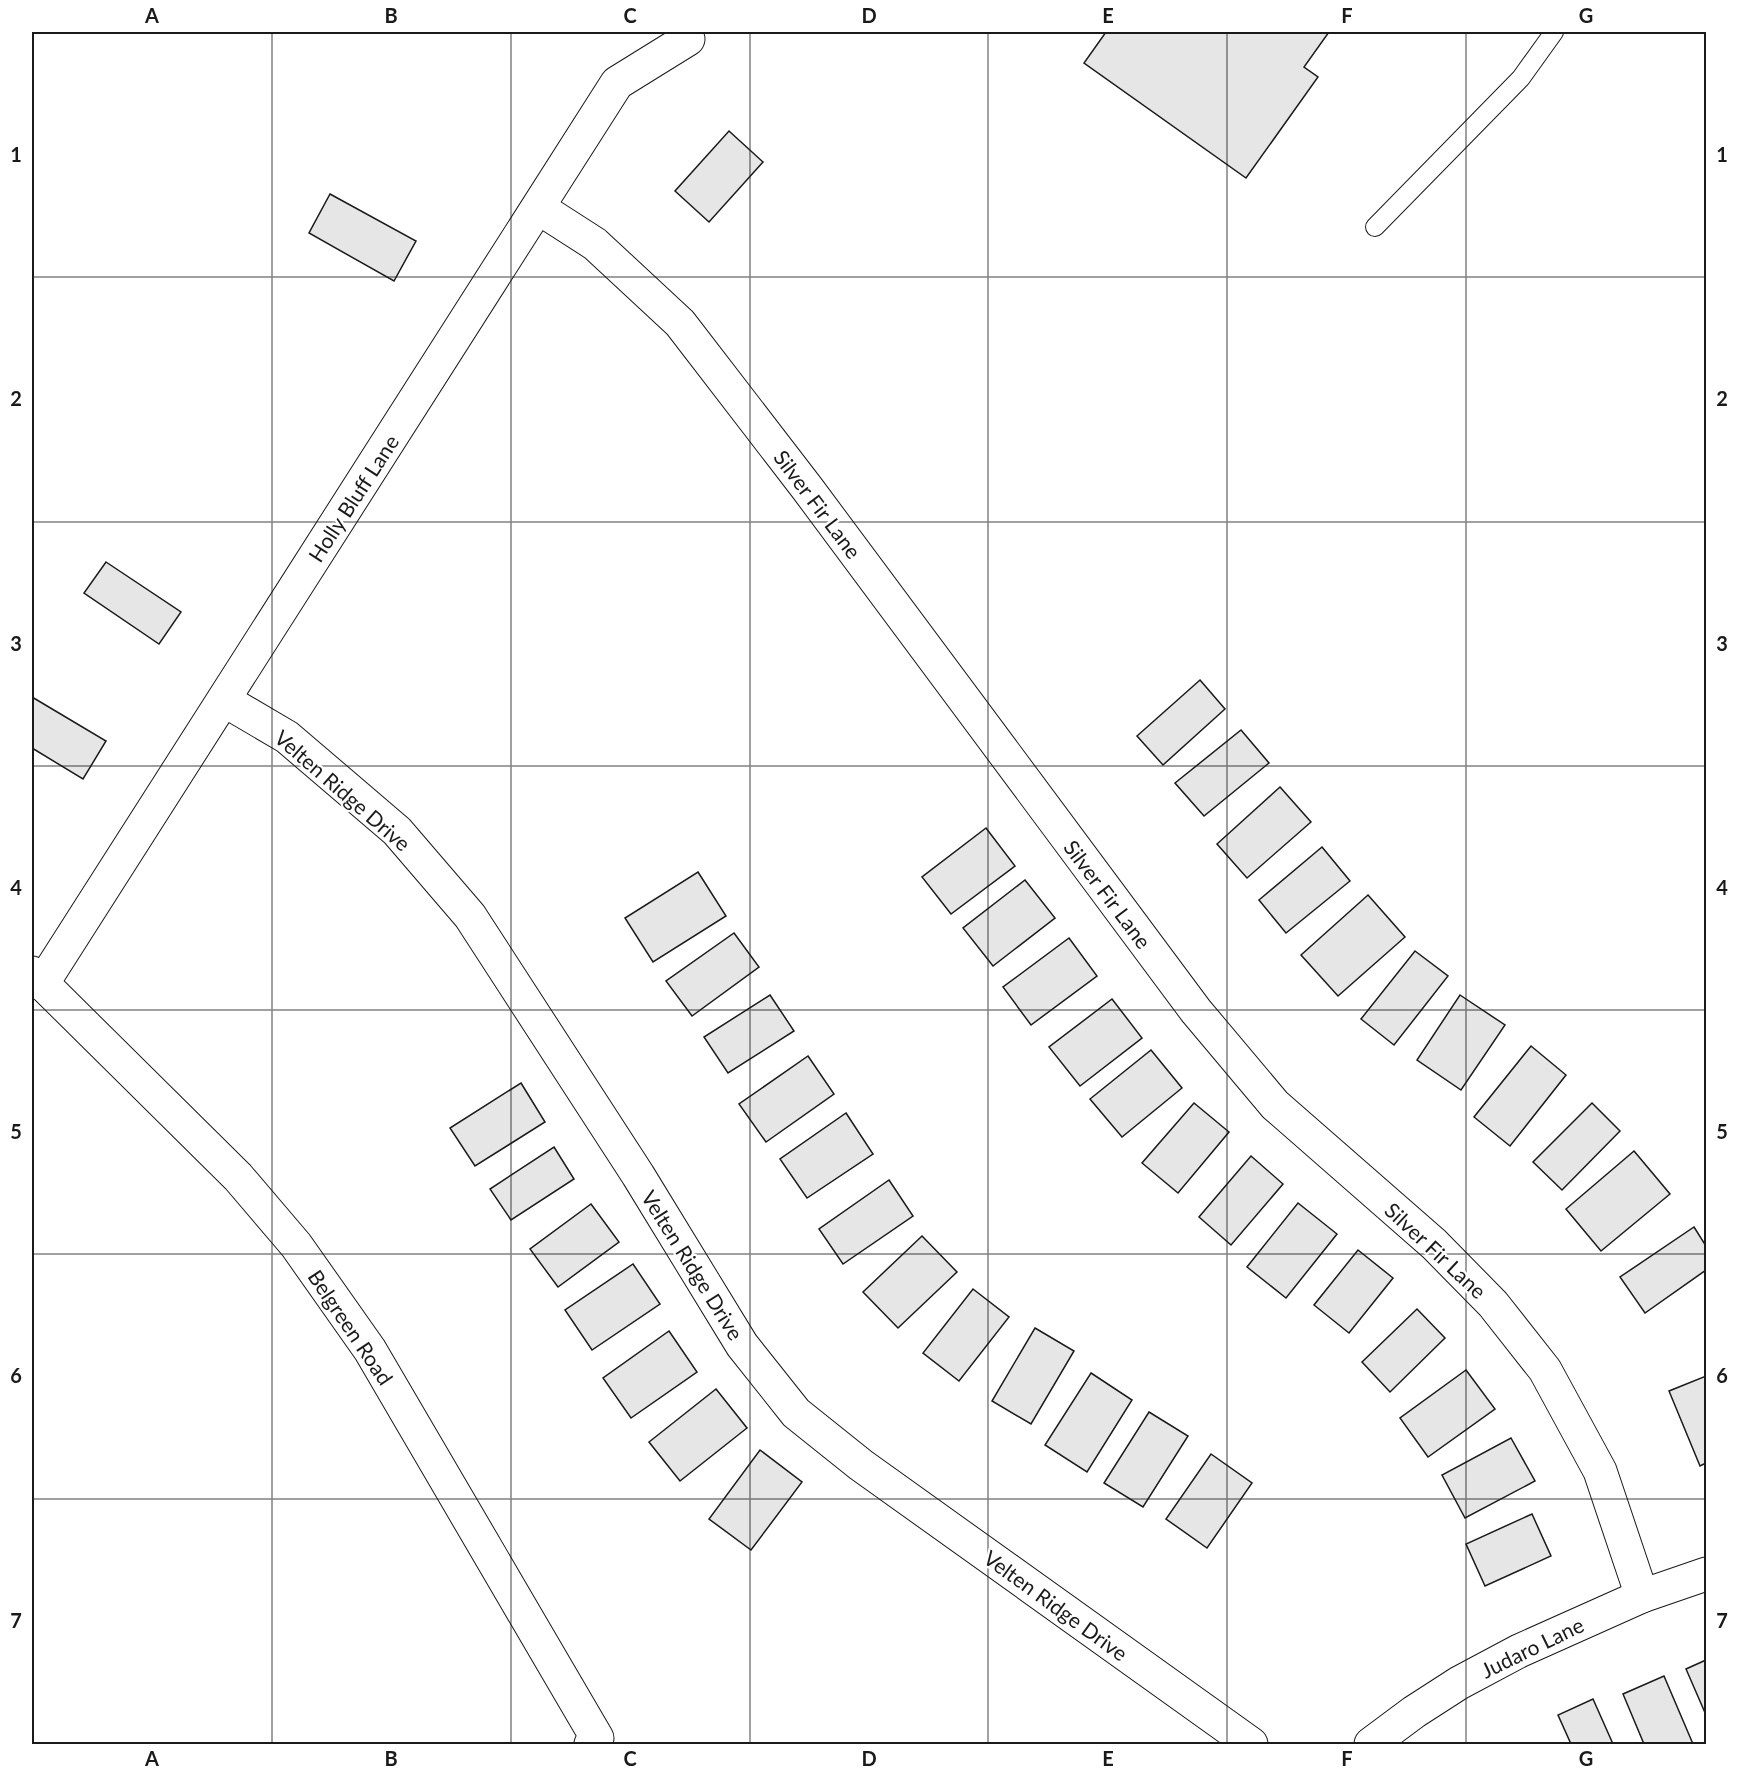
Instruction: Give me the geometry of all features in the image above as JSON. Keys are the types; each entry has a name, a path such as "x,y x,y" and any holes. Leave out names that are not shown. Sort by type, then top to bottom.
{"street":[{"name":"Holly Bluff Lane","path":"37,978 224,700 617,83 688,39"},
{"name":"Silver Fir Lane","path":"539,208 595,244 680,323 807,488 1196,1011 1275,1105 1434,1244 1493,1304 1545,1370 1600,1471 1642,1596"},
{"name":"Velten Ridge Drive","path":"224,700 287,737 397,831 470,915 638,1175 742,1345 796,1413 861,1465 1251,1744"},
{"name":"Belgreen Road","path":"37,978 238,1177 296,1245 370,1350 594,1741"},
{"name":"Judaro Lane","path":"1371,1744 1414,1712 1459,1683 1519,1651 1642,1596 1707,1574"}],"lane":[{"path":"1375,227 1521,78 1554,32"}],"building":[{"path":"1106,32 1329,32 1304,67 1318,77 1246,178 1084,63"},
{"path":"729,131 763,162 709,222 675,191"},
{"path":"330,194 416,241 394,281 309,233"},
{"path":"106,562 181,612 159,644 84,593"},
{"path":"1200,680 1225,709 1163,765 1137,736"},
{"path":"32,697 106,741 83,779 32,748"},
{"path":"1241,730 1269,763 1204,816 1175,783"},
{"path":"1280,787 1311,822 1247,878 1217,844"},
{"path":"986,828 1015,866 951,914 922,877"},
{"path":"1322,847 1350,881 1286,933 1259,900"},
{"path":"698,872 726,916 653,962 625,918"},
{"path":"1025,880 1055,918 993,966 963,928"},
{"path":"1368,895 1405,937 1338,996 1301,955"},
{"path":"734,933 759,967 692,1016 666,981"},
{"path":"1069,938 1097,976 1031,1025 1003,987"},
{"path":"1415,951 1448,976 1394,1045 1361,1019"},
{"path":"770,995 794,1031 728,1073 704,1037"},
{"path":"1460,995 1505,1025 1461,1090 1417,1060"},
{"path":"1112,999 1142,1038 1080,1086 1049,1047"},
{"path":"1531,1046 1566,1075 1510,1146 1474,1117"},
{"path":"1151,1050 1182,1088 1122,1137 1090,1099"},
{"path":"808,1056 834,1094 766,1142 739,1104"},
{"path":"521,1083 545,1122 475,1166 450,1128"},
{"path":"1194,1103 1229,1132 1178,1193 1142,1163"},
{"path":"1592,1103 1620,1131 1562,1190 1533,1162"},
{"path":"846,1113 873,1154 807,1198 780,1159"},
{"path":"554,1147 574,1179 511,1220 490,1189"},
{"path":"1634,1151 1670,1194 1601,1251 1566,1209"},
{"path":"1251,1156 1283,1184 1231,1245 1199,1217"},
{"path":"889,1180 913,1216 843,1264 819,1229"},
{"path":"1298,1203 1337,1234 1286,1298 1247,1267"},
{"path":"591,1204 619,1242 558,1287 530,1249"},
{"path":"1694,1227 1706,1246 1706,1270 1645,1313 1620,1277"},
{"path":"922,1236 957,1272 898,1328 863,1292"},
{"path":"1358,1250 1393,1278 1349,1333 1314,1305"},
{"path":"633,1264 660,1304 592,1350 565,1310"},
{"path":"973,1289 1009,1317 959,1381 923,1353"},
{"path":"1417,1309 1445,1338 1390,1392 1362,1362"},
{"path":"1035,1328 1074,1351 1031,1424 992,1401"},
{"path":"669,1331 697,1372 631,1418 603,1378"},
{"path":"1466,1370 1495,1409 1428,1457 1400,1418"},
{"path":"1091,1373 1132,1400 1087,1472 1045,1445"},
{"path":"1706,1376 1706,1463 1700,1466 1669,1391"},
{"path":"716,1389 747,1428 680,1481 649,1442"},
{"path":"1149,1412 1188,1436 1143,1507 1104,1483"},
{"path":"1511,1438 1535,1481 1465,1518 1442,1475"},
{"path":"760,1450 802,1482 751,1550 709,1519"},
{"path":"1211,1454 1252,1483 1207,1548 1166,1519"},
{"path":"1532,1514 1551,1556 1485,1586 1466,1544"},
{"path":"1706,1660 1706,1715 1686,1669"},
{"path":"1664,1676 1693,1744 1644,1744 1623,1694"},
{"path":"1593,1699 1613,1744 1571,1744 1558,1715"}]}
